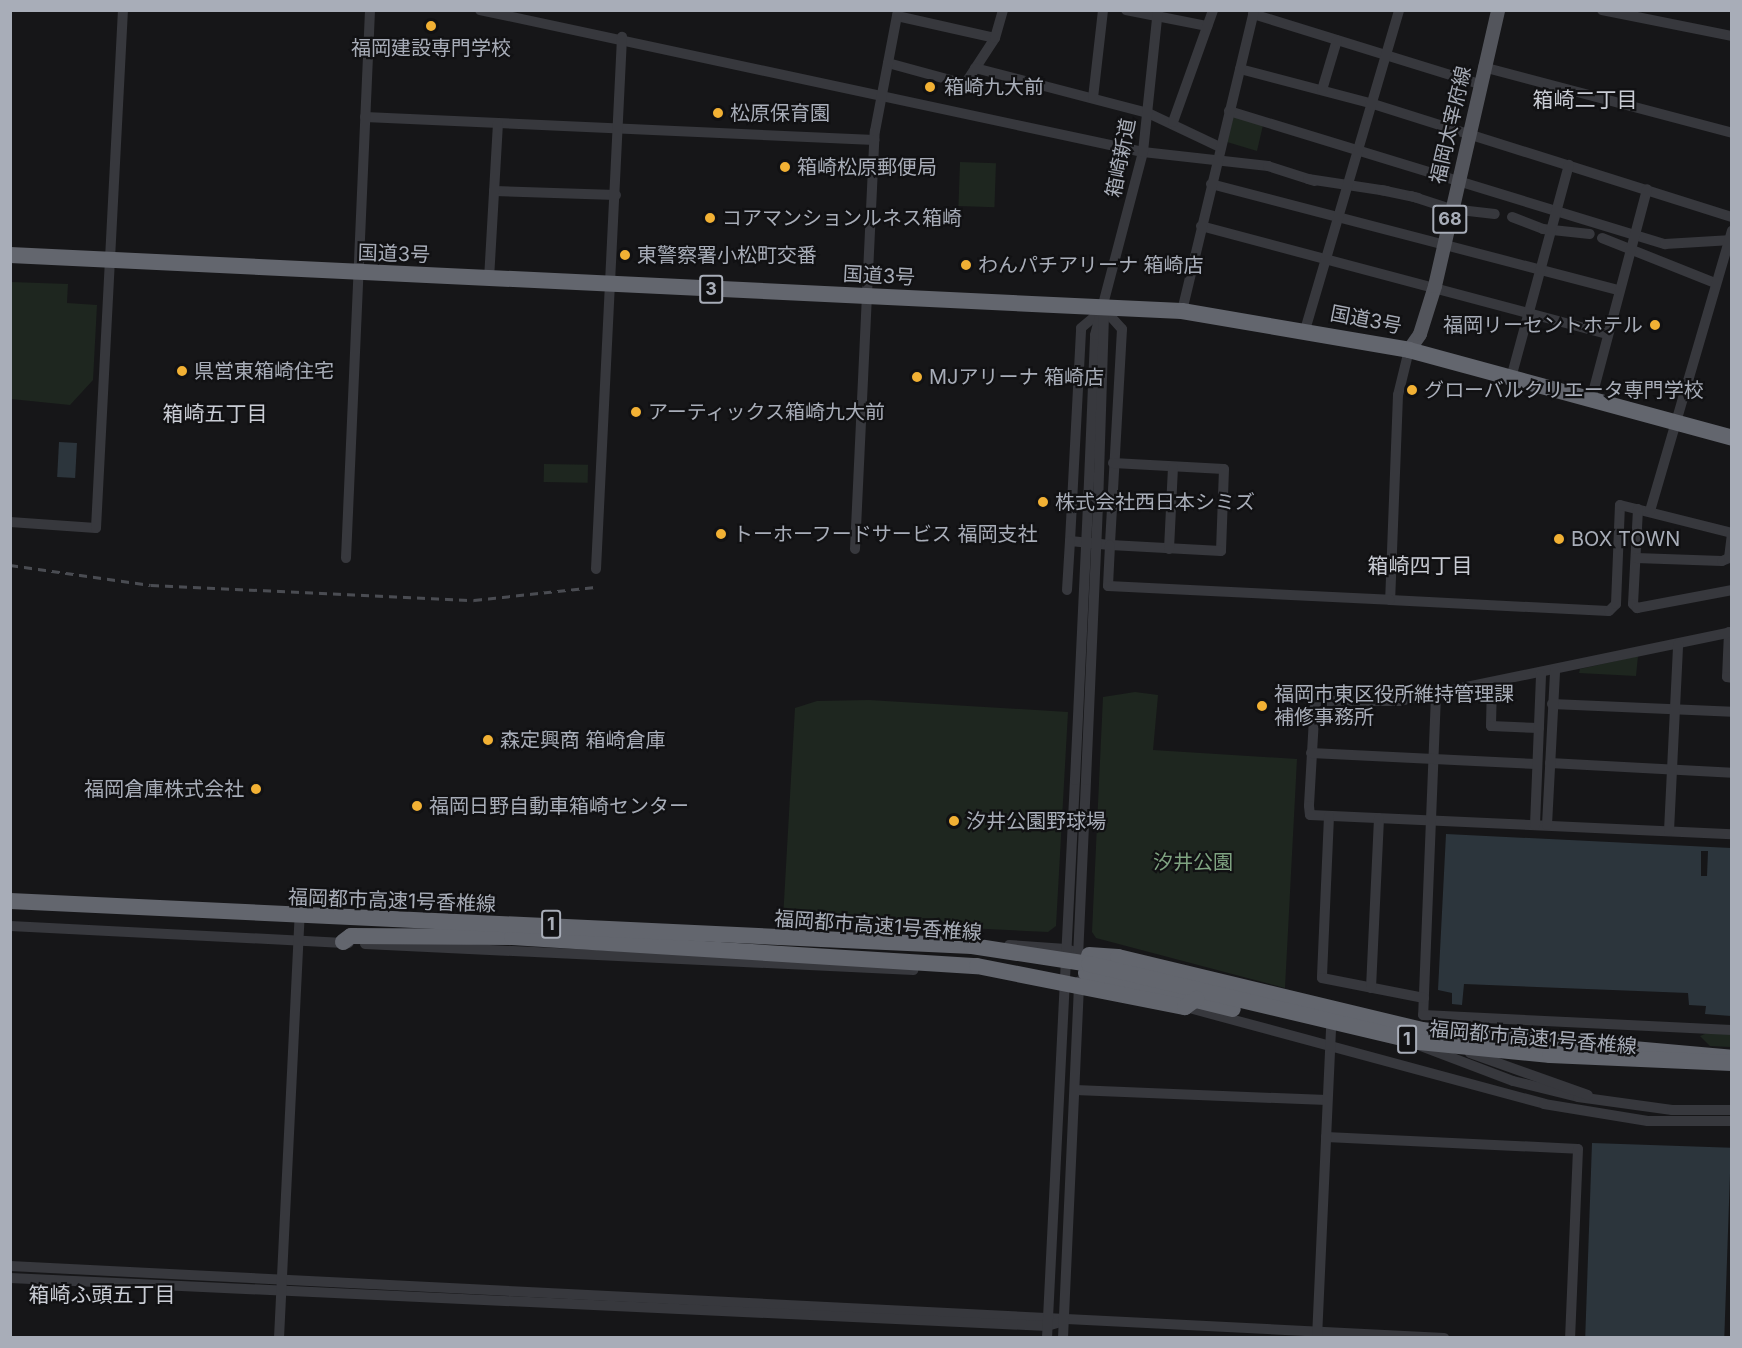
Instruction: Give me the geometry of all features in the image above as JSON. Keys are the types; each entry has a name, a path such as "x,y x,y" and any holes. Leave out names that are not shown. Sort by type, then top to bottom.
{"highway":[{"name":"国道3号","path":"10,255 1182,311 1305,330 1409,350 1731,438"},
{"name":"福岡都市高速1号香椎線","path":"10,901 916,946 1076,970 1417,1050 1579,1066 1731,1072"},
{"name":"福岡都市高速1号香椎線","path":"10,901 972,946 1089,964 1419,1042 1550,1055 1731,1063"},
{"path":"343,942 351,936 512,937 977,966 1185,1007 1196,999"},
{"path":"1084,953 1421,1030 1731,1058"}],"main road":[{"name":"福岡太宰府線","path":"1409,350 1420,334 1446,245 1451,209 1472,136 1479,84 1498,10"}],"street":[{"path":"10,522 96,528 123,10"},
{"path":"346,558 370,10"},
{"path":"480,10 622,37 1143,152 1296,172 1315,181 1343,187 1363,191 1387,191 1411,196 1431,205 1471,213 1495,213 1512,217 1532,226 1590,234 1628,251 1715,283"},
{"path":"888,63 966,84 995,38 1003,10"},
{"path":"1093,98 1103,10"},
{"path":"1126,10 1157,14 1207,26"},
{"path":"1173,122 1213,10"},
{"path":"1305,330 1334,216 1399,10"},
{"path":"1602,10 1731,36"},
{"path":"1182,311 1254,12 1384,57 1479,84"},
{"path":"855,549 874,140 898,13 995,38"},
{"name":"箱崎新道","path":"1081,780 1093,505 1095,335 1104,309 1143,152 1157,14"},
{"path":"596,569 613,285 622,37"},
{"path":"1322,90 1337,40"},
{"path":"1483,67 1731,133"},
{"path":"975,68 1148,113 1173,122 1220,147"},
{"path":"1240,69 1370,103 1731,217"},
{"path":"1229,111 1633,236 1665,244 1730,237 1650,511"},
{"path":"365,117 874,140"},
{"path":"489,279 498,123"},
{"path":"1511,378 1569,165"},
{"path":"1211,184 1617,290"},
{"path":"1591,400 1617,290 1647,189"},
{"path":"494,191 616,195"},
{"path":"1201,226 1435,286 1607,334"},
{"path":"1067,590 1081,327 1104,309 1122,329 1108,586 1609,611 1616,604 1620,505 1731,533 1729,558 1722,561 1636,558"},
{"path":"1390,600 1398,395 1409,350"},
{"path":"1070,542 1221,551 1224,469 1113,463"},
{"path":"1169,549 1173,466"},
{"path":"1638,509 1633,604 1637,608 1731,590"},
{"path":"1731,678 1726,677 1730,632 1437,695 1378,703 1315,701 1310,815 1731,834"},
{"path":"1669,831 1678,644"},
{"path":"1547,825 1555,670"},
{"path":"1535,825 1541,674"},
{"path":"1492,684 1491,726 1539,728"},
{"path":"1437,695 1423,1015 1731,1030"},
{"path":"1552,704 1731,712"},
{"path":"1311,753 1537,764"},
{"path":"1550,763 1731,772"},
{"path":"1047,1327 1066,949 1081,780"},
{"path":"1063,1338 1079,979 1084,953 1081,780"},
{"path":"1329,816 1322,978 1424,998"},
{"path":"1371,988 1379,818"},
{"path":"10,901 300,911 1066,949 1084,953 1130,976 1331,1027 1411,1041 1523,1084 1632,1103 1731,1110"},
{"path":"279,1338 300,911"},
{"path":"10,926 1065,977 1544,1104 1631,1118 1731,1121"},
{"path":"1317,1334 1331,1027"},
{"path":"1075,1090 1327,1100"},
{"path":"1326,1137 1578,1149 1570,1338"},
{"path":"10,1266 281,1285 1047,1327 1064,1321 1443,1338"},
{"path":"10,1278 281,1285"}],"green space":[{"path":"1234,114 1263,125 1257,151 1227,142"},
{"path":"960,162 996,163 994,207 958,206"},
{"path":"11,282 68,284 67,303 97,305 93,380 70,405 11,399"},
{"path":"544,464 588,465 588,483 544,482"},
{"path":"1638,656 1636,676 1579,673 1580,669"},
{"name":"汐井公園","path":"1135,692 1158,695 1153,750 1297,759 1285,988 1096,938 1092,932 1103,697"},
{"path":"869,700 1068,712 1056,926 1048,932 783,919 795,708 817,701"},
{"path":"1731,1034 1731,1047 1710,1046 1700,1036"}],"shaded area":[{"path":"59,442 77,443 75,478 57,477"},
{"path":"1446,834 1731,848 1731,1016 1705,1014 1706,1006 1689,1005 1688,993 1464,984 1462,1005 1452,1004 1452,993 1438,990"},
{"path":"1592,1143 1731,1148 1724,1338 1585,1337"}],"pier":[{"path":"1701,851 1708,851 1707,876 1701,876"}],"railway":[{"path":"10,565 151,585 474,600 595,587"}],"place":[{"name":"福岡建設専門学校","path":"431,26"},
{"name":"箱崎九大前","path":"930,87"},
{"name":"松原保育園","path":"718,113"},
{"name":"箱崎松原郵便局","path":"785,167"},
{"name":"コアマンションルネス箱崎","path":"710,218"},
{"name":"東警察署小松町交番","path":"625,255"},
{"name":"わんパチアリーナ 箱崎店","path":"966,265"},
{"name":"福岡リーセントホテル","path":"1655,325"},
{"name":"県営東箱崎住宅","path":"182,371"},
{"name":"MJアリーナ 箱崎店","path":"917,377"},
{"name":"グローバルクリエータ専門学校","path":"1412,390"},
{"name":"アーティックス箱崎九大前","path":"636,412"},
{"name":"株式会社西日本シミズ","path":"1043,502"},
{"name":"トーホーフードサービス 福岡支社","path":"721,534"},
{"name":"BOX TOWN","path":"1559,539"},
{"name":"福岡市東区役所維持管理課 補修事務所","path":"1262,706"},
{"name":"森定興商 箱崎倉庫","path":"488,740"},
{"name":"福岡倉庫株式会社","path":"256,789"},
{"name":"福岡日野自動車箱崎センター","path":"417,806"},
{"name":"汐井公園野球場","path":"954,821"}],"district":[{"name":"箱崎二丁目","path":"1585,100"},
{"name":"箱崎五丁目","path":"215,414"},
{"name":"箱崎四丁目","path":"1420,566"},
{"name":"箱崎ふ頭五丁目","path":"102,1295"}]}
